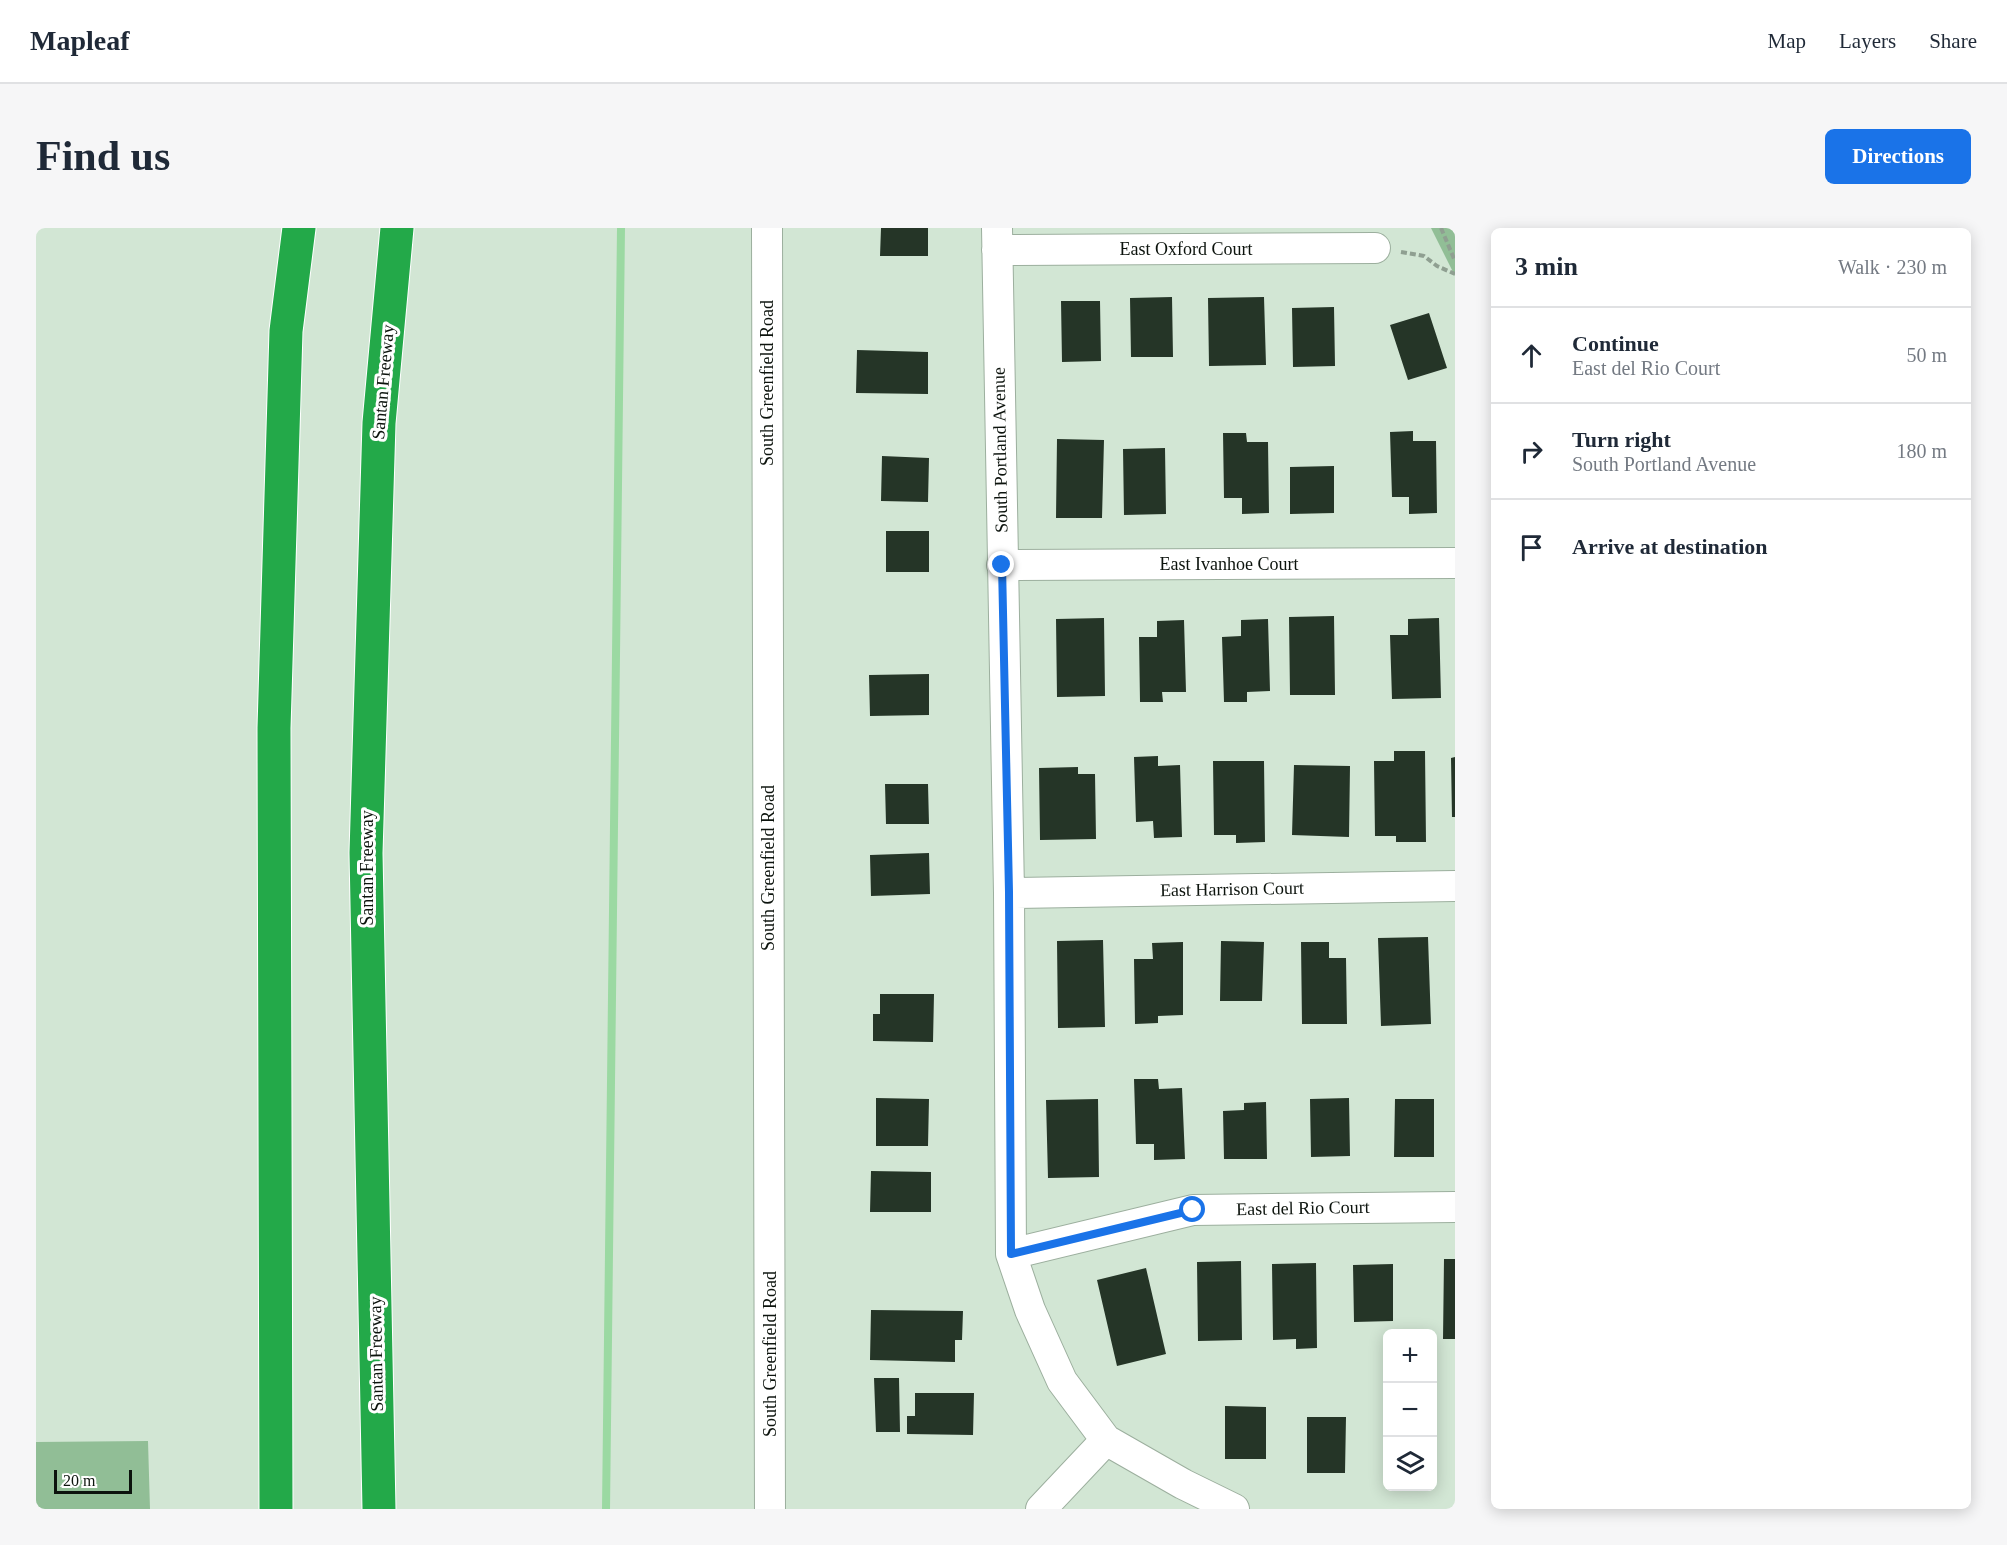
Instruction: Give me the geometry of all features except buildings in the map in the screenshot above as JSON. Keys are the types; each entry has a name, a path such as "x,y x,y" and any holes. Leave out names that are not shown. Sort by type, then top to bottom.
{"highway":[{"path":"276,1509 274,728 286,331 298,228"},
{"name":"Santan Freeway","path":"379,1509 366,853 378,423 397,228"}],"street":[{"name":"South Greenfield Road","path":"767,228 770,1509"},
{"name":"East Oxford Court","path":"997,239 1375,248"},
{"name":"South Portland Avenue","path":"997,239 1009,892 1011,1254 1030,1310 1062,1381 1106,1440"},
{"name":"East Ivanhoe Court","path":"1002,565 1455,563"},
{"name":"East Harrison Court","path":"1009,892 1455,885"},
{"name":"East del Rio Court","path":"1011,1254 1193,1210 1455,1206"},
{"path":"1041,1509 1106,1440 1234,1509"}],"path":[{"path":"1441,228 1455,261"},
{"path":"1424,256 1437,266 1455,274"}],"green space":[{"path":"1431,228 1455,228 1455,276"},
{"path":"148,1441 150,1509 36,1509 36,1442"}],"waterway":[{"path":"606,1509 621,228"}],"route":[{"path":"1002,565 1009,892 1011,1254 1193,1210"}]}
